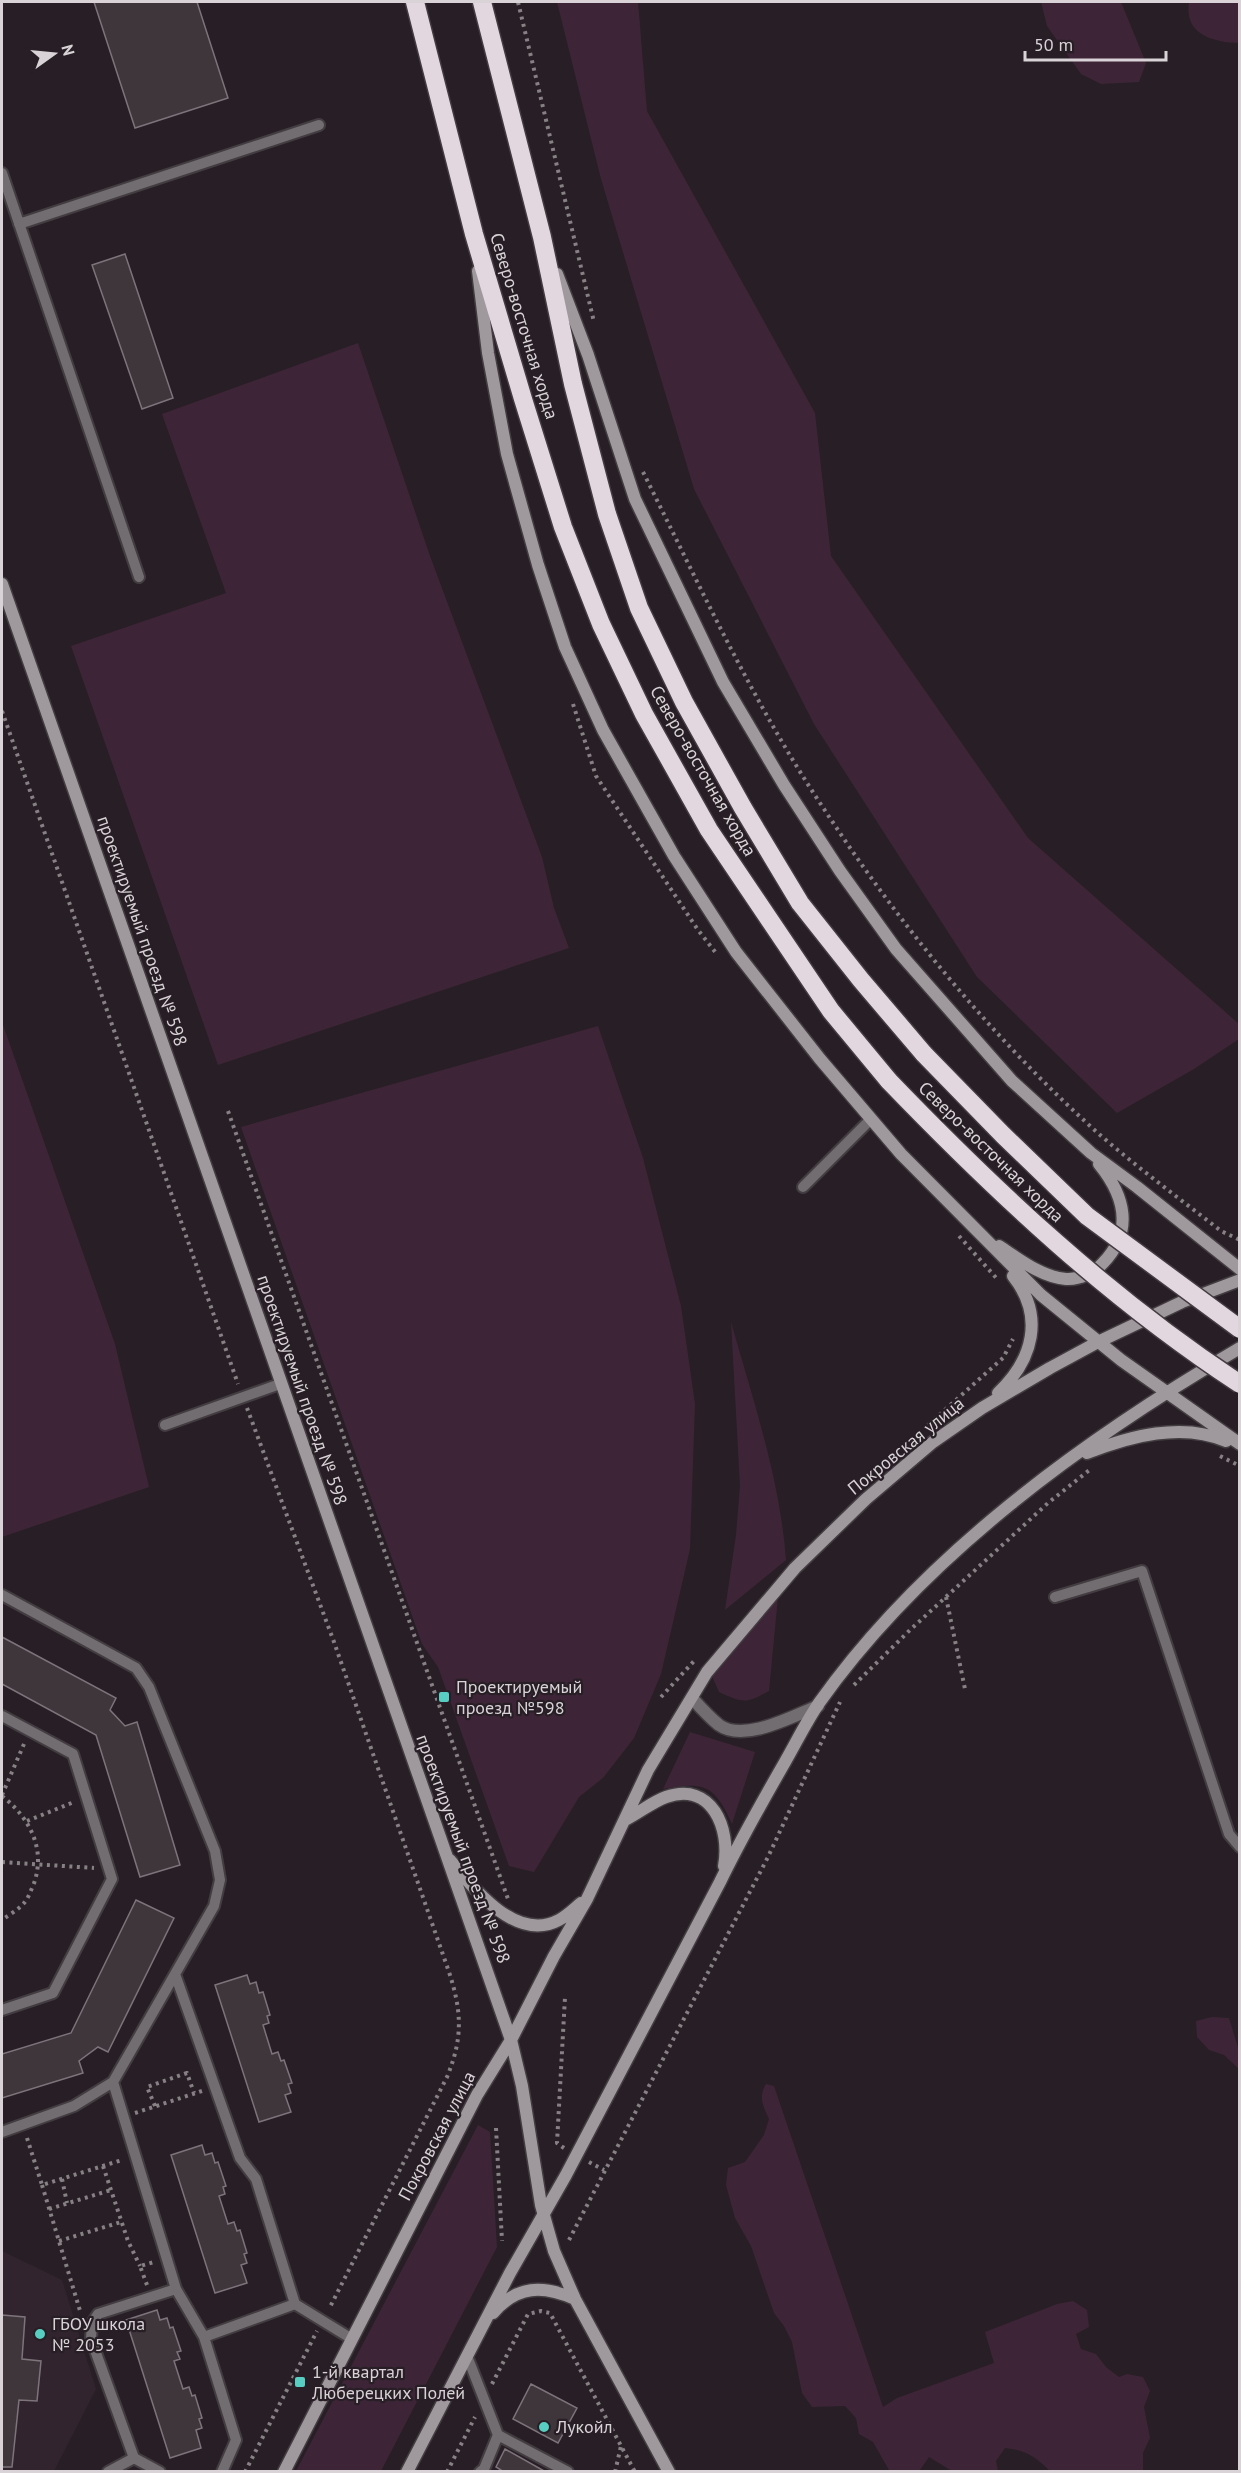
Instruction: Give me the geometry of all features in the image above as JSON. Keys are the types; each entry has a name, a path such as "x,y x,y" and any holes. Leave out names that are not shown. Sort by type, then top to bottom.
{"highway":[{"name":"Северо-восточная хорда","path":"415,2 474,234 563,527 601,624 644,714 709,830 831,1011 889,1081 958,1153 1054,1242 1130,1307 1239,1384"},
{"name":"Северо-восточная хорда","path":"482,2 542,237 573,384 601,492 639,608 684,702 743,808 800,903 924,1054 1087,1216 1239,1329"}],"main road":[{"path":"474,234 488,353 507,454 538,565 565,647 603,730 674,856 736,952 820,1059 901,1154 1041,1296 1098,1342 1239,1446"},
{"path":"542,237 588,355 635,499 723,682 784,785 840,871 896,949 1012,1081 1091,1154 1137,1187 1239,1269"},
{"name":"проектируемый проезд № 598","path":"2,584 443,1851 511,2040 522,2086 543,2215 554,2251 574,2300 669,2472"},
{"path":"978,1232 1040,1272 1066,1279 1084,1276 1099,1267 1114,1251 1122,1236 1123,1211 1119,1196 1111,1181 1091,1154"},
{"path":"978,1232 1022,1286 1033,1318 1027,1356 1013,1379 982,1408"},
{"name":"Покровская улица","path":"284,2472 477,2095 511,2040 554,1956 587,1899 648,1770 707,1672 795,1568 866,1499 933,1442 982,1408 1098,1342 1182,1302 1239,1280"},
{"path":"408,2472 484,2323 577,2155 741,1838 818,1706 876,1631 926,1578 994,1518 1164,1392 1239,1348"},
{"path":"1069,1461 1118,1441 1177,1431 1215,1436 1239,1446"},
{"path":"625,1820 667,1797 689,1794 707,1803 715,1811 724,1832 725,1860 720,1882"},
{"path":"443,1851 488,1903 520,1922 539,1924 558,1920 587,1899"},
{"path":"484,2323 508,2299 534,2289 557,2291 574,2300"}],"street":[{"path":"692,1698 721,1726 743,1732 766,1726 818,1706"}],"lane":[{"path":"19,225 319,125"},
{"path":"2,173 139,576"},
{"path":"803,1187 871,1119"},
{"path":"165,1425 280,1384"},
{"path":"1055,1597 1142,1571 1229,1834 1239,1847"},
{"path":"2,1595 136,1668 149,1687 215,1851 220,1880 214,1906 113,2082 74,2106 2,2132"},
{"path":"2,1716 73,1754 112,1879 53,1993 2,2010"},
{"path":"175,1974 240,2158 256,2179 295,2304 352,2340"},
{"path":"113,2082 176,2289 204,2337 236,2440 222,2472"},
{"path":"160,2472 134,2458 91,2339 92,2323 98,2314 176,2289"},
{"path":"204,2337 295,2304"},
{"path":"467,2356 498,2435 568,2472"},
{"path":"480,2472 484,2469 498,2435"},
{"path":"108,2472 134,2458"}],"path":[{"path":"518,2 594,325"},
{"path":"642,469 751,686 789,752 823,809 927,951 1018,1054 1100,1134 1221,1231 1239,1240"},
{"path":"2,711 243,1398 334,1642 459,2005 457,2049 447,2077 245,2472"},
{"path":"228,1111 510,1905"},
{"path":"1211,1453 1239,1466"},
{"path":"852,1687 1048,1503 1098,1465"},
{"path":"946,1597 965,1689"},
{"path":"569,2240 768,1857 843,1695"},
{"path":"2,1920 25,1902 36,1879 37,1845 27,1821 2,1795 30,1731"},
{"path":"27,1821 87,1797"},
{"path":"2,1862 109,1869"},
{"path":"565,1997 557,2144 604,2170"},
{"path":"194,2093 187,2073 147,2087 155,2106 194,2093 215,2086"},
{"path":"23,2126 91,2339"},
{"path":"495,2128 502,2241"},
{"path":"42,2185 134,2157"},
{"path":"103,2166 121,2222 151,2297"},
{"path":"62,2179 67,2203"},
{"path":"49,2209 111,2190"},
{"path":"59,2241 121,2222"},
{"path":"140,2266 166,2259"},
{"path":"528,2314 541,2311 550,2313 635,2472"},
{"path":"615,2472 621,2446"}],"shaded area":[{"path":"557,2 638,2 647,111 815,413 831,556 1028,838 1239,1024 1239,1039 1194,1069 1117,1113 977,977 814,724 694,489 601,179"},
{"path":"1041,2 1121,2 1146,63 1139,82 1101,84 1081,74 1047,26"},
{"path":"1189,2 1239,2 1239,43 1219,41 1202,34 1191,22"},
{"path":"358,343 430,556 542,857 554,908 569,948 218,1065 71,646 226,593 162,414"},
{"path":"2,1022 115,1344 149,1487 2,1537"},
{"path":"598,1026 643,1158 681,1306 695,1404 690,1549 661,1674 634,1738 603,1778 579,1797 534,1872 509,1866 438,1667 422,1644 241,1127"},
{"path":"731,1322 772,1470 786,1560 725,1610 736,1535 740,1486"},
{"path":"778,1597 769,1691 749,1700 739,1700 719,1692 712,1676 719,1653"},
{"path":"690,1732 755,1752 732,1824 719,1801 706,1789 689,1786 663,1789"},
{"path":"1212,2017 1229,2018 1239,2051 1239,2069 1224,2055 1209,2050 1197,2037 1196,2021"},
{"path":"766,2084 774,2086 883,2407 897,2398 994,2363 985,2332 1057,2304 1073,2301 1087,2310 1089,2327 1076,2334 1081,2349 1096,2354 1106,2367 1119,2377 1127,2374 1143,2377 1150,2391 1144,2407 1150,2438 1143,2453 1143,2471 1050,2471 1030,2455 1019,2450 1005,2448 996,2461 998,2471 952,2471 929,2457 920,2470 893,2471 889,2470 873,2442 859,2434 856,2418 845,2406 812,2407 802,2393 792,2342 774,2313 751,2246 735,2218 726,2185 728,2168 745,2162 764,2135 769,2119 762,2097"},
{"path":"478,2125 490,2132 497,2247 381,2471 296,2471"},
{"name":"ГБОУ школа № 2053","path":"2,2251 62,2280 96,2389 54,2471 2,2471"}],"building":[{"path":"94,2 197,2 228,98 135,128"},
{"path":"125,254 173,398 142,409 92,265"},
{"path":"2,1637 116,1698 110,1710 125,1726 137,1722 180,1865 140,1877 96,1735 2,1684"},
{"path":"136,1900 174,1918 108,2052 98,2047 79,2061 83,2073 2,2098 2,2054 71,2033"},
{"path":"247,1975 250,1984 256,1982 259,1993 263,1992 270,2015 267,2016 269,2023 263,2025 272,2054 278,2052 281,2061 284,2060 292,2083 288,2084 291,2093 285,2095 291,2112 259,2122 215,1985"},
{"path":"202,2145 205,2155 212,2153 215,2163 218,2162 226,2186 223,2187 225,2194 219,2196 228,2224 234,2222 237,2231 240,2230 247,2253 244,2254 247,2263 241,2265 247,2283 215,2293 171,2155"},
{"path":"157,2310 160,2320 167,2318 170,2328 173,2327 181,2351 177,2352 180,2359 174,2361 183,2389 189,2387 192,2396 195,2395 202,2418 199,2419 202,2428 196,2430 201,2448 170,2458 126,2320"},
{"path":"2,2315 25,2317 22,2359 41,2361 37,2401 19,2400 12,2467 2,2467"},
{"path":"531,2384 577,2408 558,2443 513,2419"},
{"path":"505,2449 546,2472 504,2472 496,2467"}],"place":[{"name":"Проектируемый проезд №598","path":"444,1697"},
{"name":"ГБОУ школа № 2053","path":"40,2334"},
{"name":"1-й квартал Люберецких Полей","path":"300,2382"},
{"name":"Лукойл","path":"544,2427"}]}
